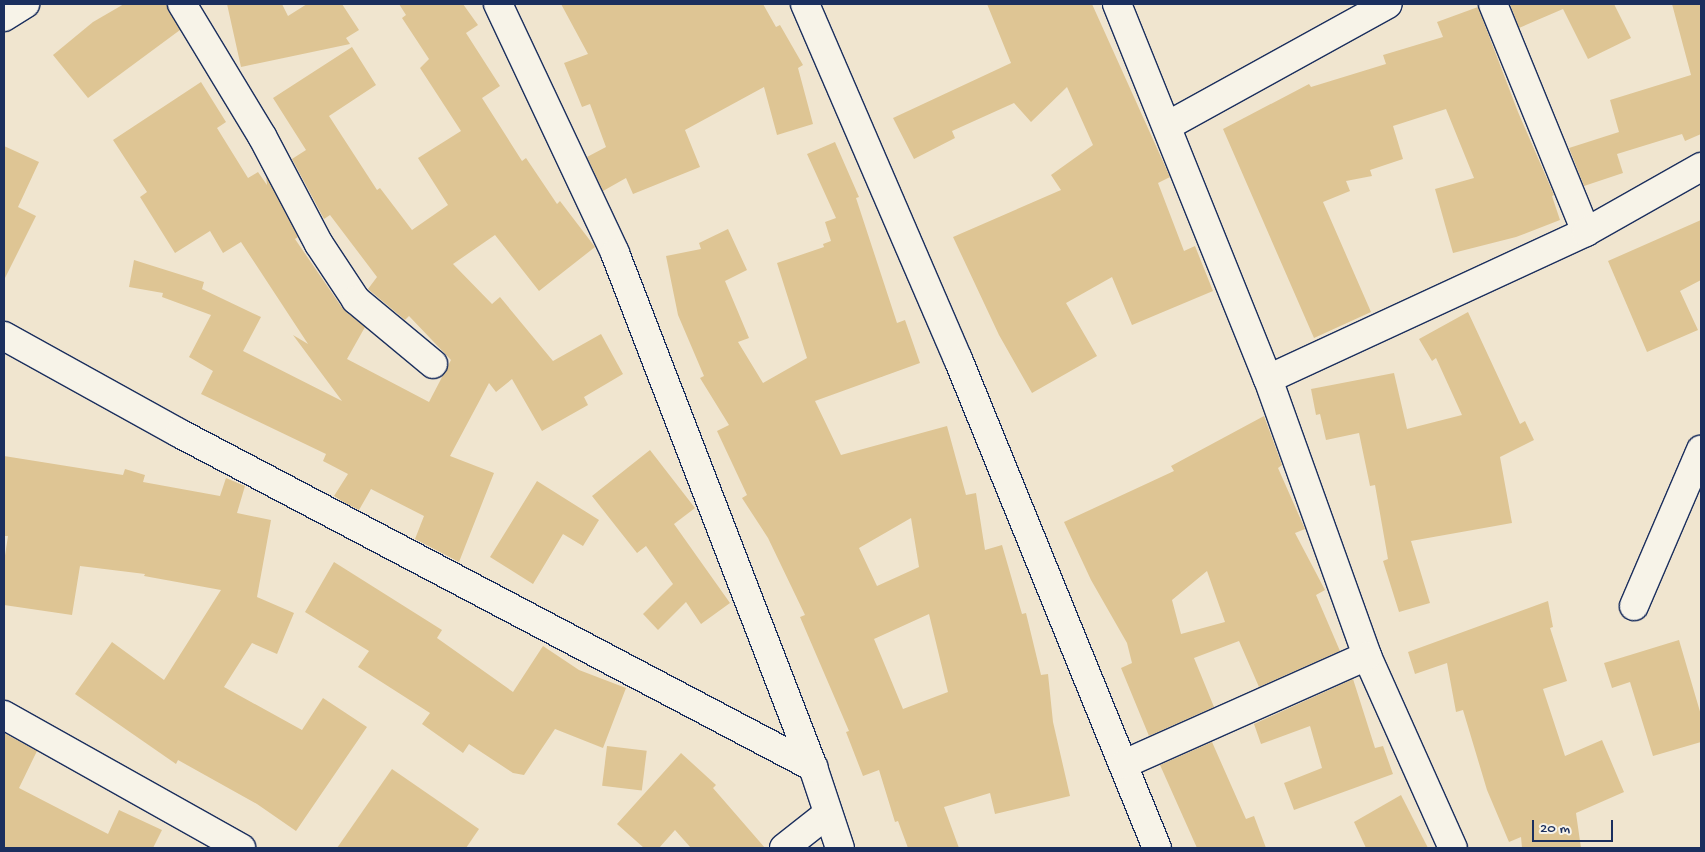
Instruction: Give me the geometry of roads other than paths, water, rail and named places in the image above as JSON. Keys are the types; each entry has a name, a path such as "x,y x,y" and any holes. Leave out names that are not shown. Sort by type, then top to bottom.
{"street":[{"path":"4,17 25,4"},
{"path":"182,4 262,136 319,244 356,300 433,364"},
{"path":"498,4 615,253 812,767 840,848"},
{"path":"805,4 958,359 1157,848"},
{"path":"1117,4 1268,379 1367,656 1453,848"},
{"path":"1167,126 1388,4"},
{"path":"1493,4 1586,232"},
{"path":"1268,379 1586,232 1701,167"},
{"path":"4,336 179,434 812,767"},
{"path":"1634,606 1701,450"},
{"path":"1124,764 1367,656"},
{"path":"4,715 241,848"},
{"path":"784,848 827,814"}]}
